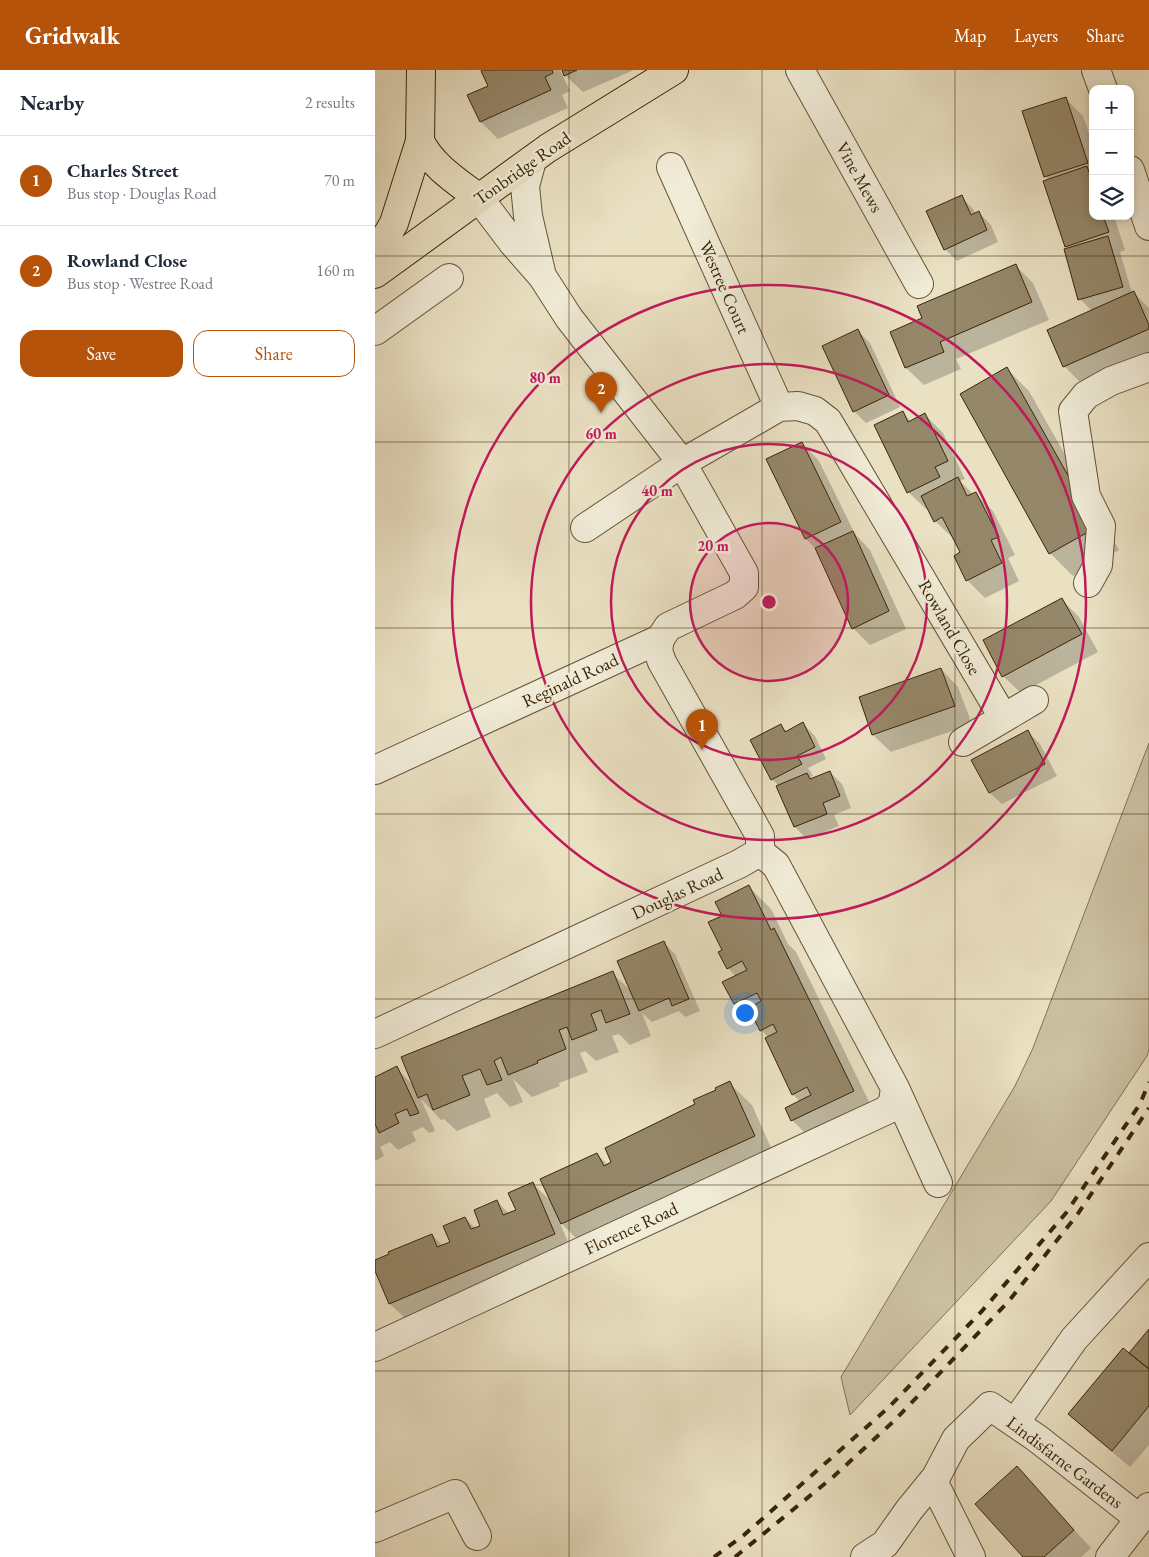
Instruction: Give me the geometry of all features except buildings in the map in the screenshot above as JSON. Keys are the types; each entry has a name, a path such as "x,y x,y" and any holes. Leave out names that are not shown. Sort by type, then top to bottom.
{"main road":[{"path":"375,256 394,223 420,141 421,70"},
{"name":"Tonbridge Road","path":"375,274 531,160 674,70"},
{"path":"420,141 425,152 439,166 479,198"}],"street":[{"name":"Vine Mews","path":"800,70 919,284"},
{"path":"1096,70 1102,85"},
{"path":"531,160 525,186 528,216 542,276"},
{"name":"Westree Court","path":"671,167 779,408"},
{"path":"1132,175 1149,226"},
{"path":"479,198 542,276 569,318 682,463"},
{"path":"375,331 449,278"},
{"path":"1088,583 1099,565 1101,526 1086,496 1073,411 1086,395 1111,381 1149,367"},
{"name":"Rowland Close","path":"585,528 682,463 779,408 798,406 815,411 828,420 1003,717"},
{"name":"Reginald Road","path":"375,770 660,639 668,627 735,595 744,587 744,573 682,463"},
{"path":"660,639 658,650 662,662 760,836 760,852 776,865 891,1099 938,1183"},
{"path":"963,742 1034,700"},
{"name":"Douglas Road","path":"375,1034 739,864 760,852"},
{"name":"Florence Road","path":"375,1347 891,1099"},
{"path":"1015,1423 1074,1339 1149,1257"},
{"name":"Lindisfarne Gardens","path":"933,1481 956,1439 990,1406 1144,1513"},
{"path":"865,1557 885,1544 933,1481 971,1557"},
{"path":"375,1528 455,1494 477,1536"},
{"path":"1110,1557 1144,1513"}],"shaded area":[{"path":"1149,743 1149,1049 1147,1056 1051,1201 850,1415 841,1377 1015,1086 1033,1048"}],"railway":[{"path":"714,1557 744,1535 888,1408 982,1311 1066,1213 1140,1104 1149,1082"},
{"path":"735,1557 833,1477 894,1421 1008,1302 1077,1215 1149,1108"}],"place":[{"name":"Rowland Close","path":"601,413"},
{"name":"Charles Street","path":"702,750"}]}
